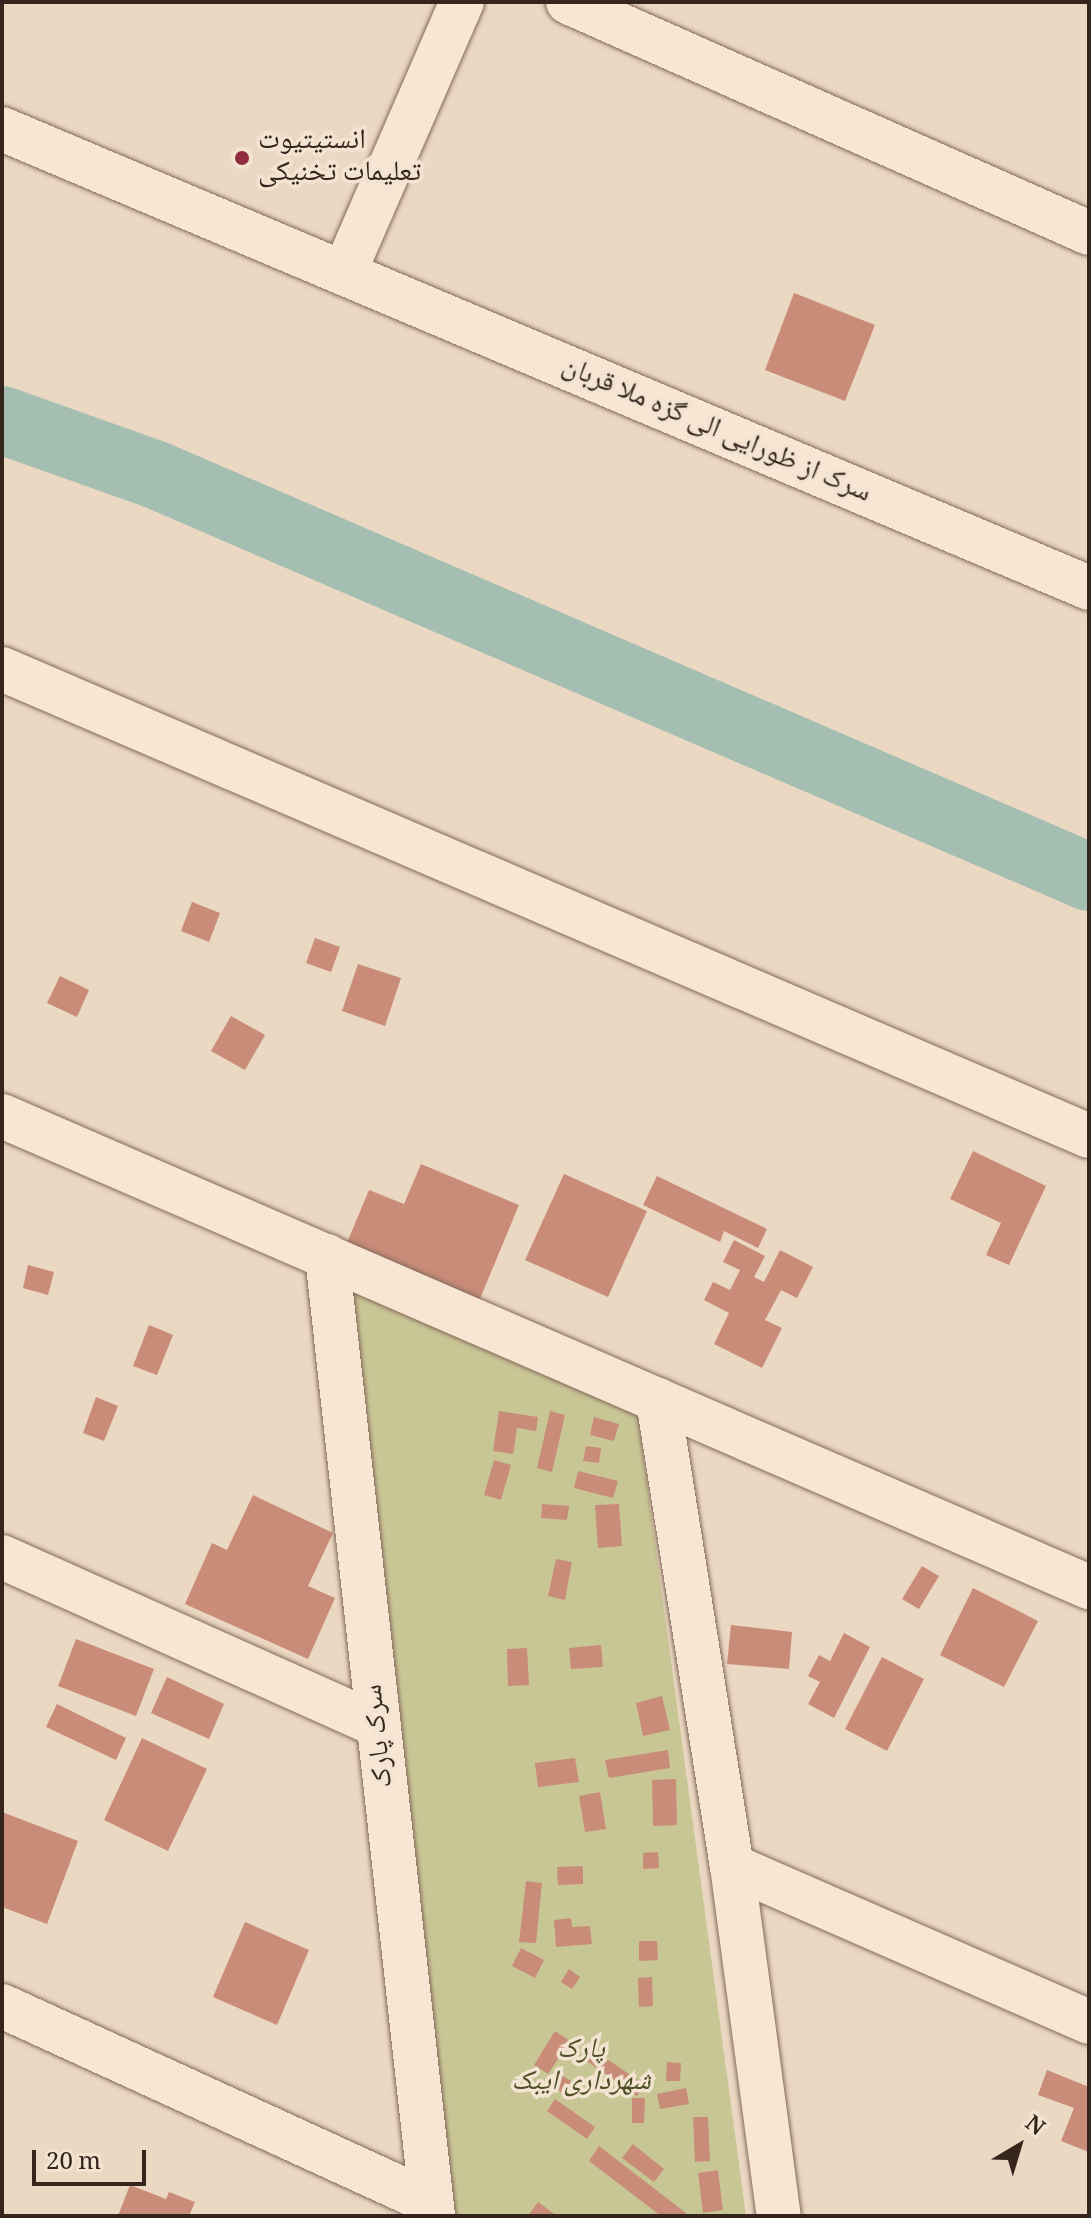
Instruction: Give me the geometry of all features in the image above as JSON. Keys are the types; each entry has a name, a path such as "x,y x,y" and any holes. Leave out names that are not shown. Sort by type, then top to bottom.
{"street":[{"path":"344,273 462,2"},
{"path":"568,2 1089,233"},
{"name":"سرک از ظورایی الی گزه ملا قربان","path":"2,129 1089,588"},
{"path":"2,669 1089,1136"},
{"path":"2,1116 1089,1587"},
{"name":"سرک پارک","path":"327,1256 432,2209"},
{"path":"658,1400 732,1866 779,2216"},
{"path":"2,1557 379,1726"},
{"path":"732,1866 1089,2022"},
{"path":"2,2006 432,2209"}],"green space":[{"name":"پارک شهرداری ایبک","path":"350,1289 636,1402 746,2216 452,2216"}],"building":[{"path":"794,293 875,325 845,401 765,370"},
{"path":"192,902 220,913 209,942 181,931"},
{"path":"315,938 340,947 331,972 306,963"},
{"path":"358,964 401,978 385,1026 342,1011"},
{"path":"60,976 89,990 77,1017 47,1003"},
{"path":"231,1016 265,1035 245,1070 211,1051"},
{"path":"973,1151 1046,1186 1009,1265 986,1255 1001,1223 950,1199"},
{"path":"421,1164 519,1205 479,1301 346,1245 369,1190 404,1204"},
{"path":"564,1174 647,1211 608,1297 525,1260"},
{"path":"657,1176 767,1229 758,1248 724,1231 720,1242 643,1205"},
{"path":"734,1240 765,1256 754,1277 764,1282 780,1250 813,1267 797,1298 781,1290 765,1320 782,1328 762,1368 714,1344 729,1313 704,1300 713,1282 730,1290 740,1270 723,1262"},
{"path":"28,1265 54,1272 48,1295 23,1288"},
{"path":"149,1325 173,1335 157,1375 133,1366"},
{"path":"96,1397 118,1406 104,1441 83,1433"},
{"path":"499,1411 538,1417 536,1431 517,1428 513,1454 493,1451"},
{"path":"550,1411 565,1415 552,1472 537,1468"},
{"path":"594,1417 619,1424 614,1441 590,1435"},
{"path":"586,1446 601,1448 599,1463 583,1461"},
{"path":"494,1460 511,1465 501,1500 484,1495"},
{"path":"578,1471 618,1481 613,1498 574,1488"},
{"path":"253,1495 333,1533 308,1586 335,1598 308,1659 185,1604 212,1543 227,1550"},
{"path":"542,1504 569,1506 567,1520 541,1518"},
{"path":"619,1504 622,1546 598,1548 595,1505"},
{"path":"556,1559 572,1562 565,1600 548,1596"},
{"path":"922,1566 939,1576 919,1609 902,1599"},
{"path":"973,1588 1038,1621 1004,1687 940,1655"},
{"path":"731,1625 792,1632 789,1669 727,1664"},
{"path":"844,1633 870,1647 834,1718 808,1704 820,1682 808,1676 819,1655 830,1661"},
{"path":"76,1639 154,1669 136,1716 58,1686"},
{"path":"601,1645 603,1667 571,1669 569,1648"},
{"path":"527,1648 529,1685 508,1686 507,1649"},
{"path":"882,1657 924,1679 887,1751 845,1729"},
{"path":"167,1677 224,1704 209,1739 151,1713"},
{"path":"662,1696 670,1730 643,1736 636,1703"},
{"path":"57,1704 126,1738 116,1760 46,1727"},
{"path":"142,1738 207,1769 168,1851 104,1820"},
{"path":"668,1750 670,1768 609,1778 605,1760"},
{"path":"575,1758 579,1782 538,1787 535,1763"},
{"path":"676,1779 677,1825 653,1826 652,1780"},
{"path":"600,1792 606,1829 585,1832 579,1796"},
{"path":"2,1812 78,1841 47,1924 2,1907"},
{"path":"658,1852 659,1868 643,1869 643,1853"},
{"path":"583,1866 583,1884 558,1885 557,1867"},
{"path":"526,1881 542,1883 536,1943 519,1942"},
{"path":"571,1918 572,1927 590,1926 592,1944 556,1947 554,1920"},
{"path":"245,1922 309,1950 277,2025 213,1997"},
{"path":"639,1941 657,1941 658,1960 639,1961"},
{"path":"521,1948 544,1960 535,1978 512,1966"},
{"path":"569,1969 580,1977 572,1989 561,1982"},
{"path":"652,1977 653,2006 639,2007 638,1978"},
{"path":"555,2031 570,2041 548,2074 534,2065"},
{"path":"588,2046 645,2085 637,2096 581,2057"},
{"path":"667,2062 681,2063 680,2081 666,2081"},
{"path":"1047,2070 1089,2087 1089,2152 1061,2141 1074,2108 1038,2095"},
{"path":"559,2074 571,2081 565,2094 552,2087"},
{"path":"686,2088 689,2104 660,2109 657,2094"},
{"path":"632,2098 645,2098 644,2123 632,2123"},
{"path":"555,2099 595,2127 587,2139 547,2111"},
{"path":"693,2117 708,2117 710,2161 695,2162"},
{"path":"633,2144 664,2169 654,2182 622,2158"},
{"path":"599,2146 686,2213 684,2216 661,2216 589,2161"},
{"path":"718,2170 723,2210 703,2213 698,2173"},
{"path":"130,2185 166,2199 169,2192 195,2202 189,2216 118,2216"},
{"path":"538,2202 557,2216 528,2216"}],"waterway":[{"path":"2,420 154,474 1089,877"}],"place":[{"name":"انستیتیوت تعلیمات تخنیکی","path":"242,158"}]}
